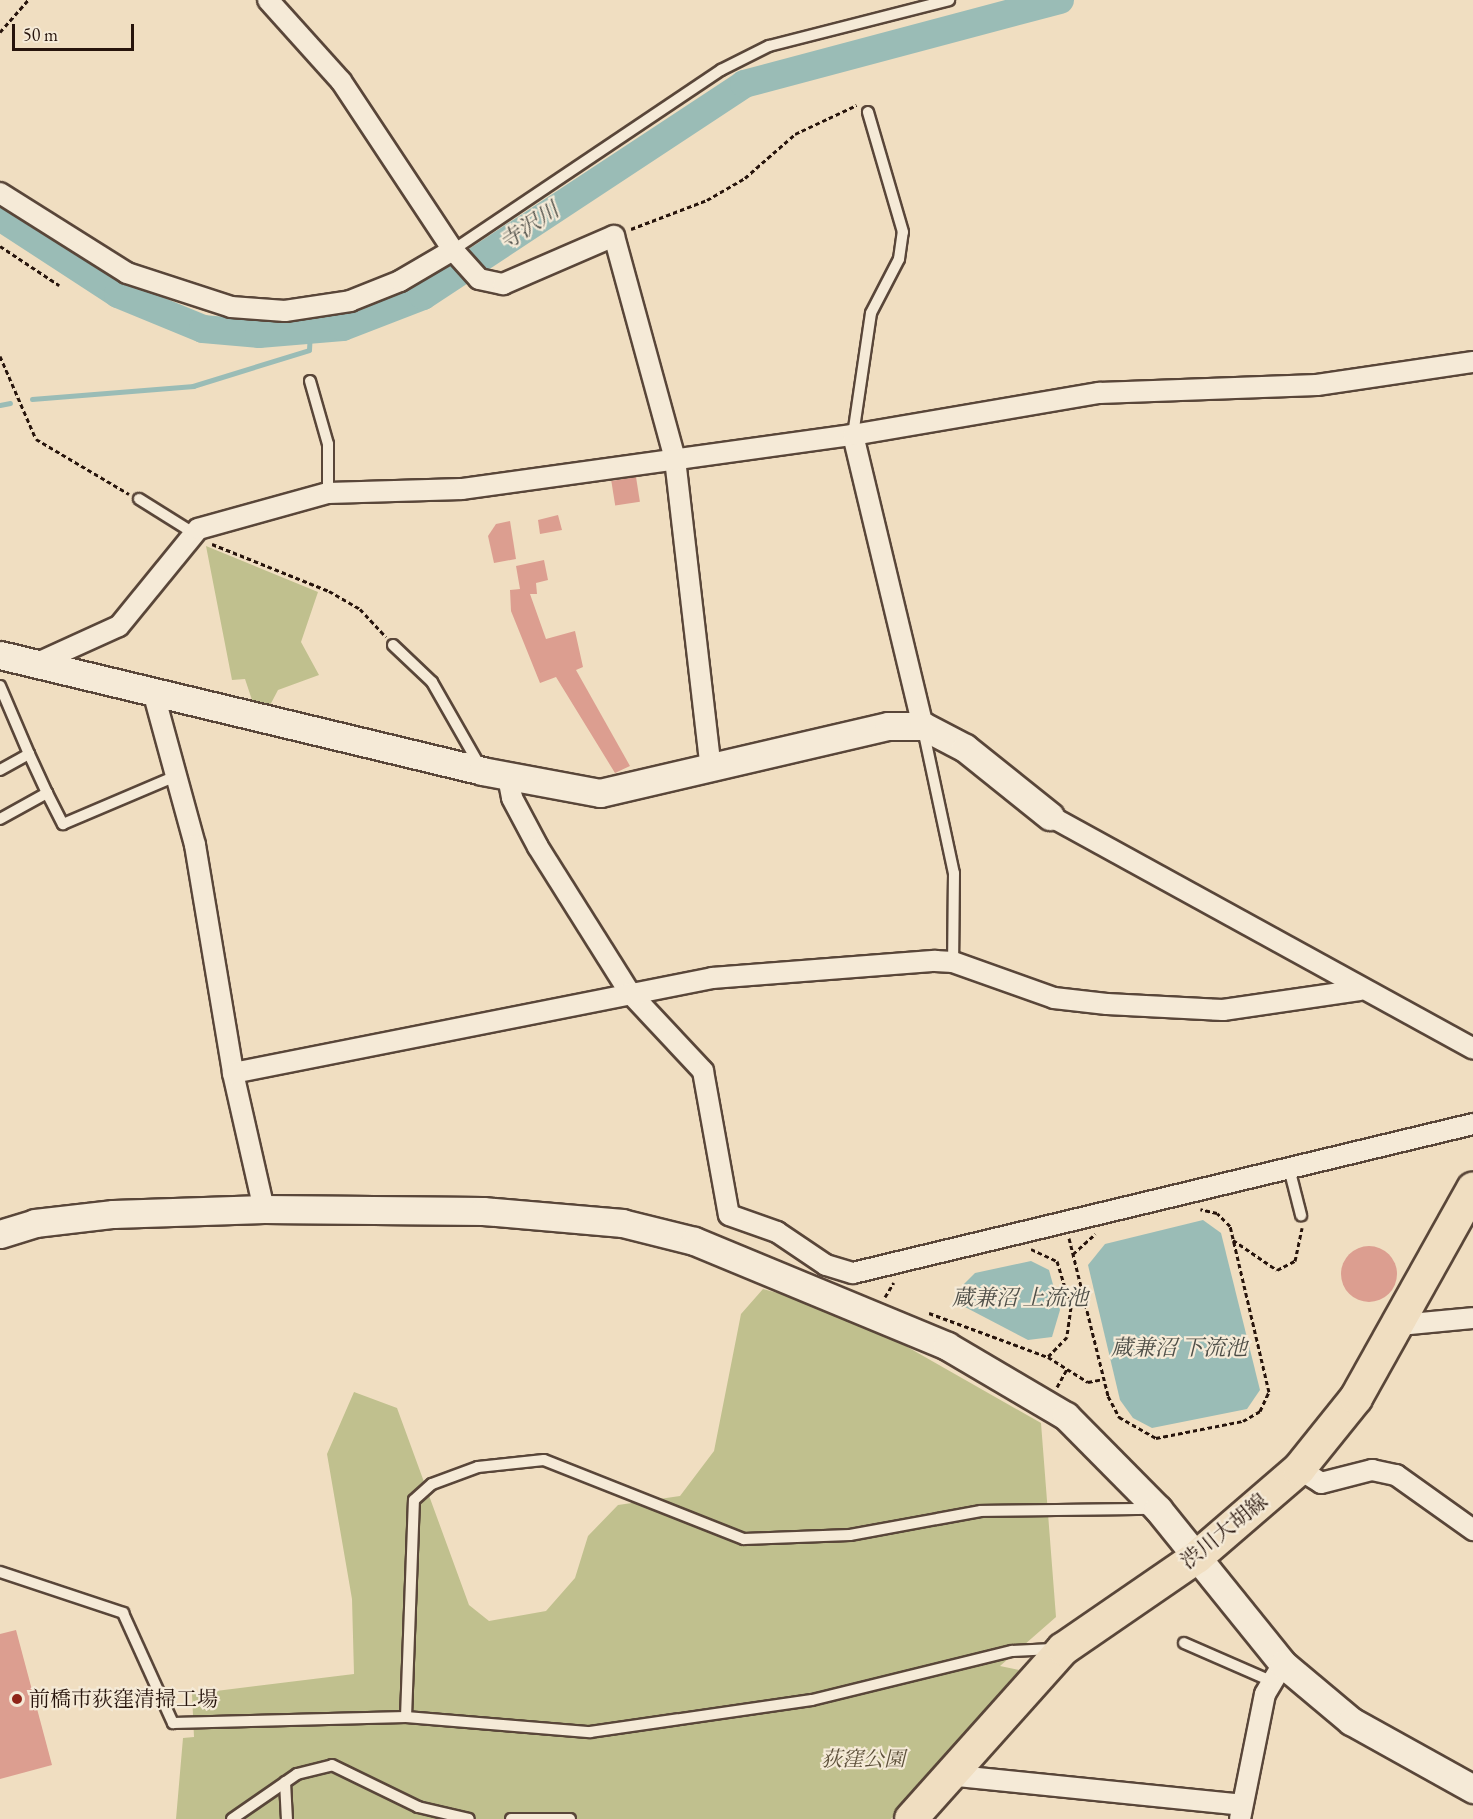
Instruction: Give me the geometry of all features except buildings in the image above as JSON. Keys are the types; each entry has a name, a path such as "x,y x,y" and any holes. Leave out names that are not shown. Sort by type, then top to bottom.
{"main road":[{"name":"渋川大胡線","path":"911,1819 1063,1649 1197,1557 1299,1469 1356,1398 1399,1325 1473,1189"}],"street":[{"path":"267,0 341,81 456,254 479,279 503,284 614,236 675,459 711,768"},
{"path":"0,193 127,273 169,291 231,307 285,311 350,301 400,281 456,254"},
{"path":"33,664 126,620 192,532 328,493 462,489 853,435 1099,393 1317,385 1473,362"},
{"path":"853,435 923,726"},
{"path":"2,658 508,777 600,793 888,726 923,726 965,748 1050,816 1360,990 1473,1049"},
{"path":"154,695 195,845 233,1073 264,1209"},
{"path":"508,777 512,798 538,847 630,993 703,1071 729,1215 777,1232 826,1265 853,1273 1473,1124"},
{"path":"233,1073 712,978 953,962 1054,998 1107,1004 1223,1010 1360,990"},
{"path":"0,1234 35,1223 113,1214 264,1209 483,1211 622,1223 694,1241 947,1346 1066,1416 1158,1509 1197,1557 1277,1672 1352,1721 1473,1789"},
{"path":"815,1291 826,1265"},
{"path":"1399,1325 1473,1318"},
{"path":"1299,1469 1321,1483 1372,1470 1396,1475 1473,1530"},
{"path":"948,1775 1240,1812 1277,1672"}],"lane":[{"path":"456,254 731,65 769,46 949,0"},
{"path":"853,435 871,313 899,259 903,232 868,112"},
{"path":"310,381 327,444 328,493"},
{"path":"139,499 192,532"},
{"path":"393,645 432,682 482,771"},
{"path":"0,687 63,824 176,776"},
{"path":"923,726 954,873 953,962"},
{"path":"0,770 29,754"},
{"path":"0,819 47,793"},
{"path":"1289,1168 1301,1215"},
{"path":"406,1717 414,1500 432,1484 478,1467 544,1460 744,1539 850,1535 981,1511 1097,1506 1158,1509"},
{"path":"0,1572 123,1613 173,1723 406,1717 590,1732 812,1700 1012,1650 1063,1649"},
{"path":"1184,1643 1277,1672"},
{"path":"232,1819 246,1815 285,1782 311,1768 338,1766 412,1805 469,1819"},
{"path":"285,1782 287,1819"},
{"path":"511,1819 570,1819"}],"path":[{"path":"0,32 28,0"},
{"path":"614,236 707,200 745,178 795,134 861,103 868,112"},
{"path":"0,246 59,285"},
{"path":"0,356 36,439 139,499"},
{"path":"192,532 329,591 360,609 393,645"},
{"path":"1065,1222 1103,1379 1119,1417 1156,1438 1243,1421 1260,1411 1269,1392 1230,1226 1217,1213 1188,1211"},
{"path":"1233,1240 1271,1267 1286,1267 1301,1250 1301,1215"},
{"path":"1073,1254 1098,1233"},
{"path":"1026,1250 1057,1261 1071,1307 1067,1337 1048,1357"},
{"path":"881,1304 891,1284 905,1279"},
{"path":"885,1297 896,1301"},
{"path":"917,1309 1048,1357 1088,1382 1103,1379"},
{"path":"1057,1387 1067,1370"}],"green space":[{"path":"206,546 318,592 301,642 319,675 278,690 267,711 255,709 245,679 232,680"},
{"name":"荻窪公園","path":"763,1289 846,1312 1041,1423 1056,1617 1000,1666 1019,1670 891,1819 176,1819 183,1738 194,1737 192,1694 354,1674 352,1599 327,1454 354,1392 397,1408 469,1605 489,1621 546,1611 575,1578 588,1536 618,1505 680,1496 714,1451 741,1314"}],"water":[{"name":"蔵兼沼 下流池","path":"1203,1220 1221,1233 1260,1390 1247,1409 1152,1428 1133,1418 1120,1400 1088,1265 1105,1244"},
{"name":"蔵兼沼 上流池","path":"1031,1261 1049,1270 1060,1310 1052,1337 1028,1340 963,1306 963,1285 975,1273"}],"waterway":[{"name":"寺沢川","path":"0,217 118,294 203,329 259,334 343,327 423,296 744,84 1060,0"},
{"path":"32,399 193,386 309,350 310,332"},
{"path":"0,405 10,403"}],"place":[{"name":"前橋市荻窪清掃工場","path":"17,1699"}]}
